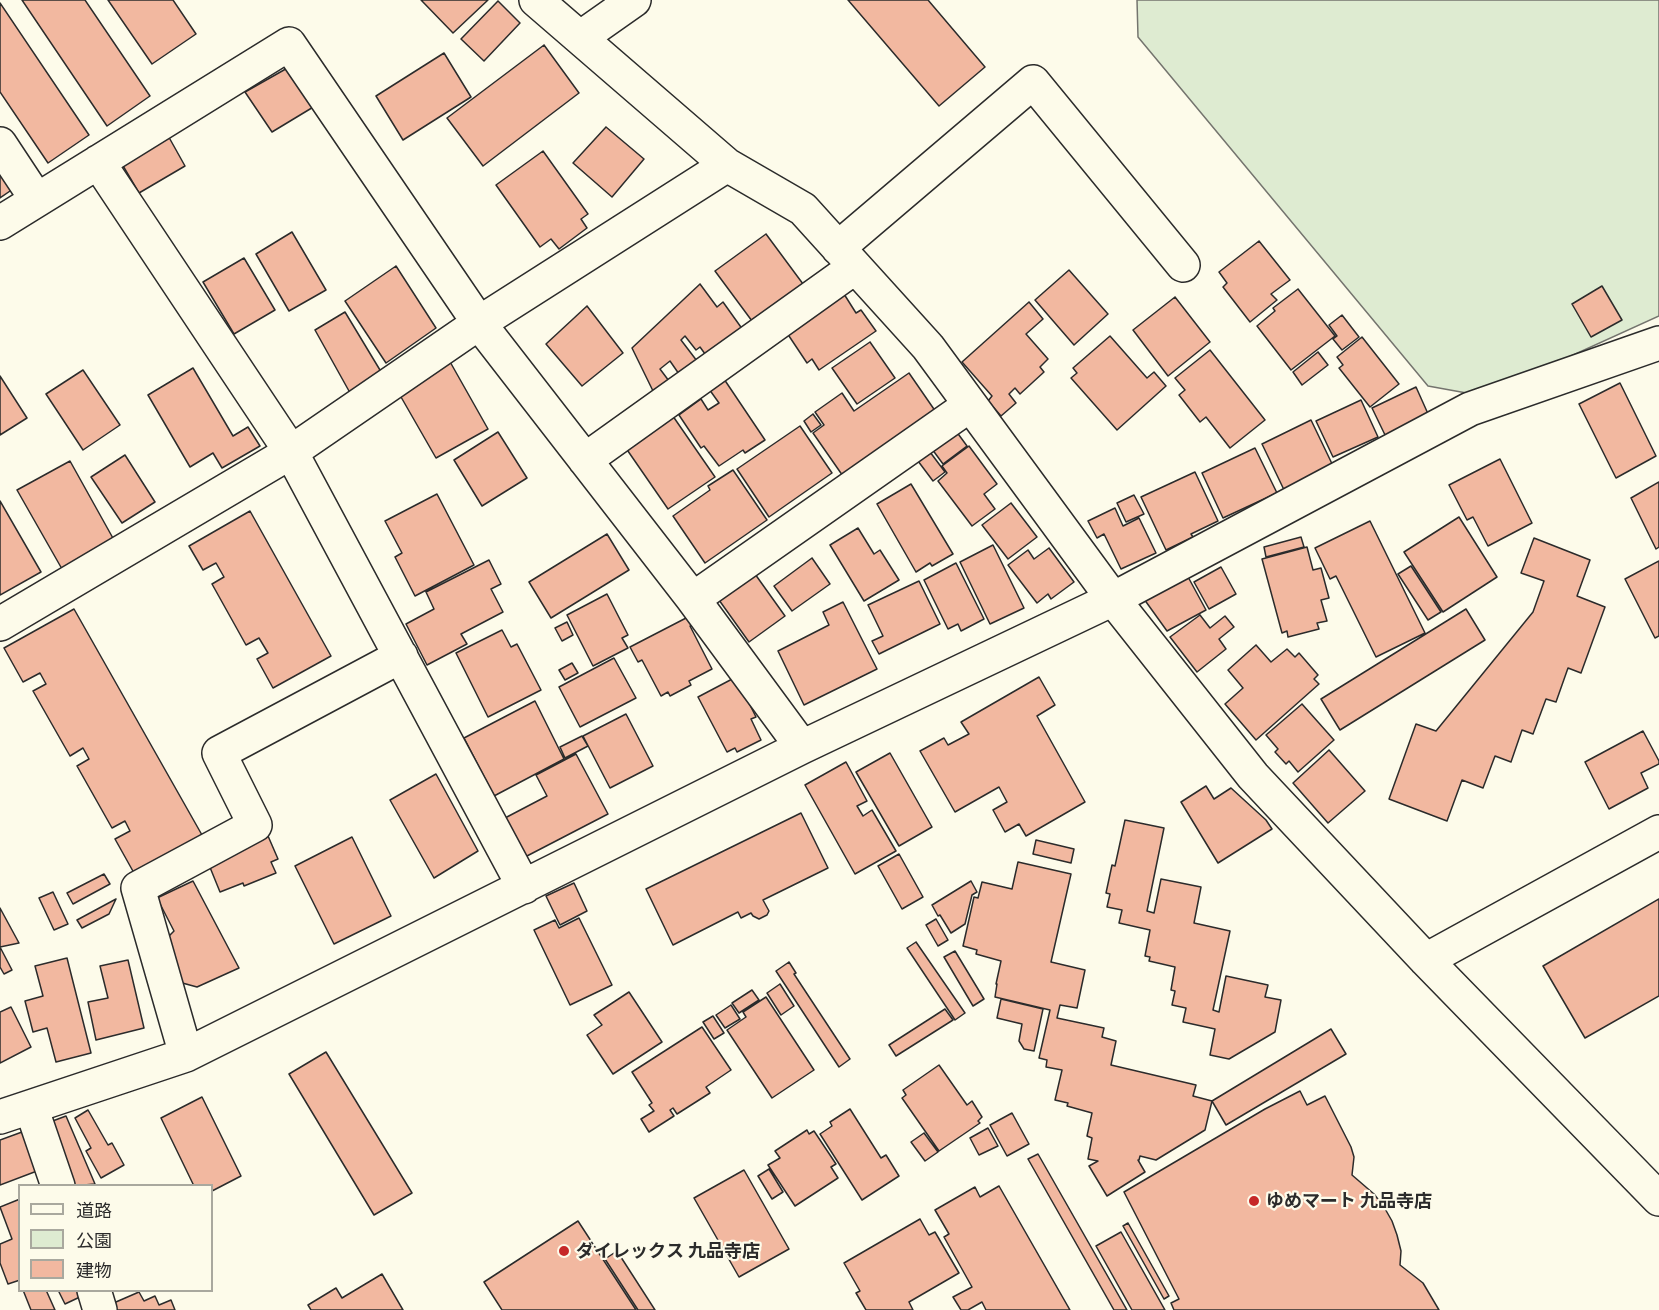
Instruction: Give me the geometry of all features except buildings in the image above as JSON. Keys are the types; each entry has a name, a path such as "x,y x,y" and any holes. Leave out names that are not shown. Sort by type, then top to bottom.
{"street":[{"path":"536,0 728,165 803,209 928,347 1113,599 1253,776 1426,960 1659,1199"},
{"path":"580,38 634,0"},
{"path":"0,223 289,44 479,323 693,599 802,747"},
{"path":"585,460 846,257 1033,82 1184,266"},
{"path":"0,144 37,200"},
{"path":"98,162 291,452 524,887"},
{"path":"0,624 291,452 479,323 728,165"},
{"path":"0,1117 186,1055 802,747 1113,599 1470,409 1659,343"},
{"path":"693,599 970,405"},
{"path":"186,1055 138,888 255,825 219,753 401,656"},
{"path":"1426,960 1659,832"},
{"path":"31,1107 58,1184"},
{"path":"95,1292 100,1310"}],"green space":[{"path":"1137,0 1659,0 1659,316 1483,396 1428,386 1138,37"}],"place":[{"name":"ゆめマート 九品寺店","path":"1254,1201"},
{"name":"ダイレックス 九品寺店","path":"564,1251"}]}
